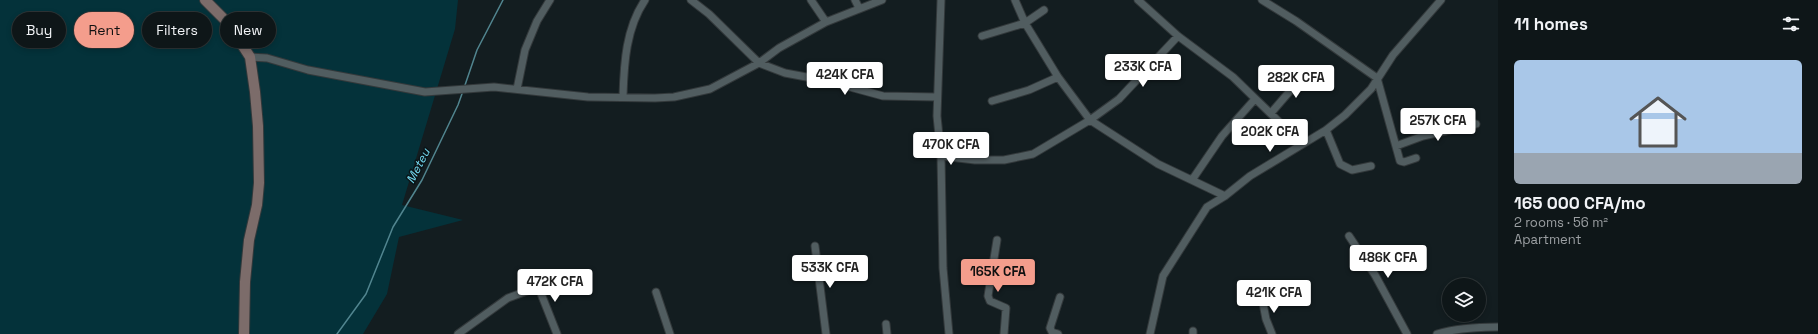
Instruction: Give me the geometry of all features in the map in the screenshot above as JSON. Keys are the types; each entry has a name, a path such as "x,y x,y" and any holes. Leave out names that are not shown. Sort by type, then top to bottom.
{"street":[{"path":"205,0 228,23 250,57 258,126 259,183 257,205 249,240 245,282 244,334"},
{"path":"517,89 525,50 537,21 550,0"},
{"path":"623,96 629,36 639,9 645,0"},
{"path":"691,0 709,14 759,63 785,73 828,81 883,96 937,97"},
{"path":"811,0 826,22"},
{"path":"855,0 859,8"},
{"path":"250,57 267,58 308,70 412,91 441,92 494,87 588,97 623,96 655,98 690,94 710,89 759,63 779,48 826,22 882,0"},
{"path":"941,0 937,97 941,156 943,268 949,334"},
{"path":"1014,0 1025,23 1058,77 1090,120 1158,164 1225,196"},
{"path":"1138,0 1178,36 1233,78 1302,144"},
{"path":"1262,0 1296,21 1377,78 1402,162 1416,158"},
{"path":"1150,334 1163,276 1207,207 1225,196 1250,176 1326,130 1362,100 1412,31 1441,0"},
{"path":"982,36 1025,23 1044,10"},
{"path":"941,156 975,160 1017,158 1042,150 1090,120 1119,99 1178,36"},
{"path":"1271,113 1290,91 1303,72"},
{"path":"992,101 1029,90 1058,77"},
{"path":"1192,180 1222,136 1255,98"},
{"path":"1396,146 1430,135 1476,124"},
{"path":"1326,130 1340,164 1352,170 1371,166"},
{"path":"1349,236 1375,275 1407,334"},
{"path":"997,240 988,296 990,301 1006,308 1004,334"},
{"path":"815,246 826,334"},
{"path":"458,334 508,298 535,288 540,291 557,334"},
{"path":"656,292 670,334"},
{"path":"1058,334 1052,332 1050,328 1060,297"},
{"path":"1262,298 1266,319 1272,334"},
{"path":"886,324 886,334"},
{"path":"1437,334 1449,330 1470,327 1498,327"}],"shaded area":[{"path":"0,0 458,0 455,29 402,205 463,220 399,237 387,294 363,334 0,334"}],"waterway":[{"name":"Meteu","path":"464,88 477,50 503,0"},
{"name":"Meteu","path":"337,334 366,294 393,227 422,180 458,105 463,91"}]}
